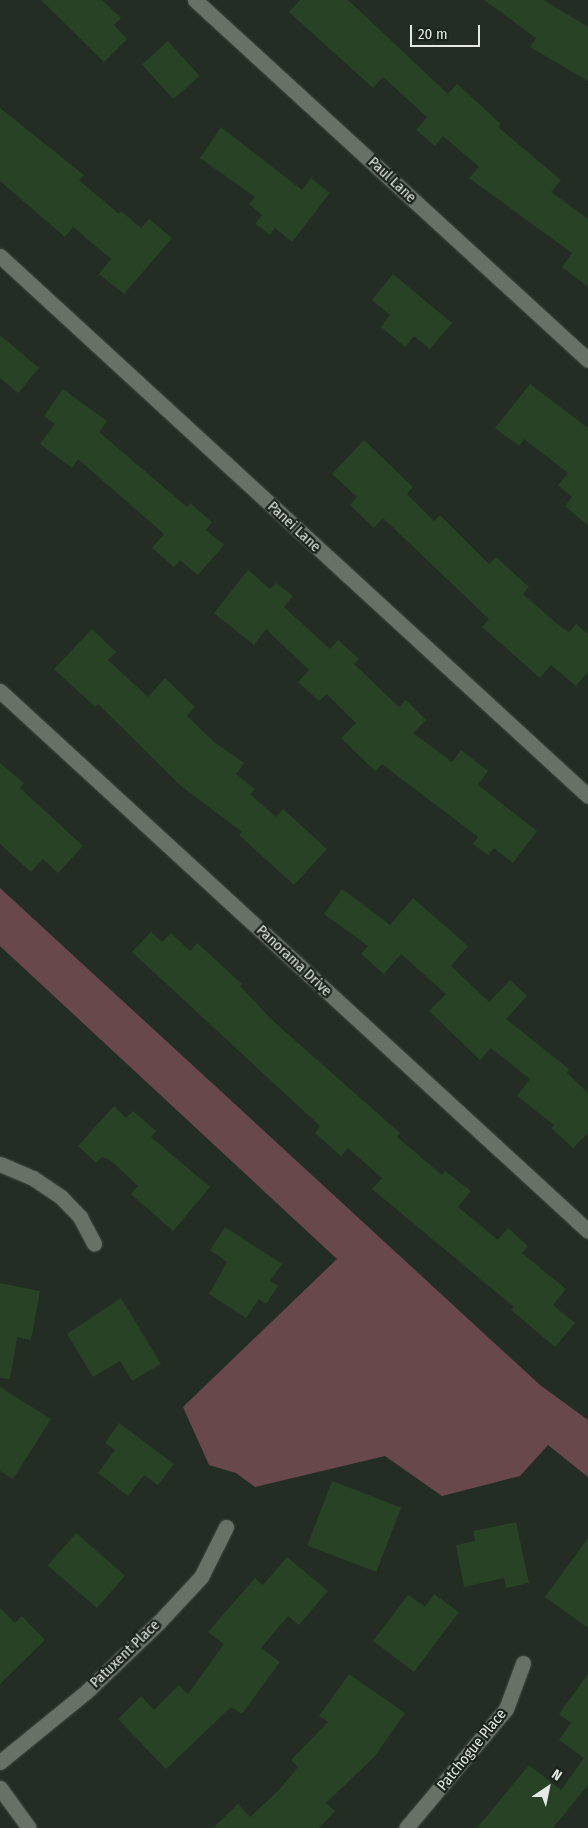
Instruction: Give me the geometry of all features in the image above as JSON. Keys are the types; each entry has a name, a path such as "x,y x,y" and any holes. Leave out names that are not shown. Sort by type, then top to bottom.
{"street":[{"name":"Paul Lane","path":"195,0 588,360"},
{"name":"Panei Lane","path":"0,256 588,796"},
{"name":"Panorama Drive","path":"0,691 588,1231"},
{"path":"0,1164 33,1178 61,1197 80,1217 94,1243"},
{"name":"Patuxent Place","path":"0,1762 86,1690 159,1622 201,1577 226,1527"},
{"name":"Patchogue Place","path":"406,1828 506,1709 523,1664"},
{"path":"0,1788 30,1828"}],"shaded area":[{"path":"0,888 540,1385 588,1420 588,1477 548,1445 520,1476 442,1496 385,1456 255,1487 236,1473 209,1465 183,1407 337,1259 0,946"}],"building":[{"path":"41,0 102,0 121,18 114,25 127,39 104,62"},
{"path":"300,0 348,0 448,94 457,84 501,124 498,127 561,180 551,192 588,219 588,287 562,267 572,253 469,178 479,167 443,136 435,146 416,130 427,117 383,77 373,88 289,12"},
{"path":"484,0 544,0 588,27 588,81 530,47 536,38"},
{"path":"168,41 199,76 173,99 142,64"},
{"path":"0,108 84,175 79,180 119,214 121,211 141,228 149,219 172,238 124,294 99,274 111,259 73,227 65,237 0,181"},
{"path":"221,127 302,190 311,178 330,193 292,242 275,228 270,235 255,224 262,215 249,204 255,197 200,158"},
{"path":"393,274 452,323 430,349 414,336 405,347 381,327 390,315 372,300"},
{"path":"0,335 39,368 18,393 0,378"},
{"path":"530,384 588,428 588,526 565,506 572,497 558,485 568,473 524,439 519,446 495,428"},
{"path":"63,389 107,421 99,432 187,507 190,503 212,522 206,530 224,545 198,575 180,560 174,567 152,548 164,534 78,459 72,468 40,444 55,424 44,416"},
{"path":"364,440 413,487 407,494 434,521 440,515 489,564 496,557 529,587 523,594 555,622 569,632 576,624 588,634 588,672 576,686 551,665 540,678 482,627 489,619 383,518 374,528 350,505 357,497 332,474"},
{"path":"248,570 270,589 276,583 293,596 284,607 330,649 338,640 359,659 354,664 399,707 406,700 426,720 413,733 452,762 461,750 488,771 478,785 537,831 513,863 494,848 488,855 473,844 478,837 382,764 375,771 341,738 356,723 327,694 319,701 298,682 309,670 266,629 254,645 214,613"},
{"path":"92,629 116,652 108,660 148,697 165,678 195,707 187,716 214,742 244,763 236,774 255,789 250,794 276,817 283,809 327,849 294,885 239,835 242,832 181,786 98,704 95,707 54,669"},
{"path":"0,763 24,783 20,788 83,846 58,873 43,859 31,872 0,844"},
{"path":"342,889 390,925 413,898 468,946 451,966 489,1002 510,980 527,996 506,1019 569,1069 567,1073 588,1093 588,1133 573,1148 551,1128 554,1125 517,1096 530,1079 491,1048 480,1060 429,1011 446,994 401,954 384,974 361,954 368,946 324,914"},
{"path":"151,932 162,942 171,933 190,951 197,943 242,984 240,986 273,1021 400,1133 397,1137 442,1175 445,1171 471,1191 458,1207 498,1240 508,1228 528,1246 522,1253 566,1289 553,1305 575,1323 555,1347 511,1310 514,1307 372,1189 382,1178 348,1148 341,1156 315,1133 320,1126 132,952"},
{"path":"114,1106 126,1118 133,1111 156,1131 151,1137 210,1187 173,1231 131,1194 138,1186 110,1160 102,1157 96,1163 78,1146"},
{"path":"225,1227 282,1264 270,1281 278,1286 266,1304 259,1299 246,1318 209,1294 227,1262 210,1250"},
{"path":"0,1283 40,1291 31,1340 17,1337 10,1379 0,1378"},
{"path":"121,1298 161,1364 132,1381 120,1361 93,1377 67,1334"},
{"path":"0,1387 51,1419 13,1479 0,1471"},
{"path":"119,1423 174,1464 158,1485 144,1475 128,1496 98,1473 115,1450 105,1443"},
{"path":"332,1481 401,1508 376,1572 307,1545"},
{"path":"516,1522 529,1583 506,1588 504,1578 464,1587 456,1545 475,1541 473,1531"},
{"path":"76,1533 125,1576 97,1608 48,1565"},
{"path":"588,1538 588,1628 545,1597"},
{"path":"287,1557 328,1591 299,1625 288,1616 261,1648 280,1662 242,1714 231,1707 166,1769 118,1719 141,1696 154,1710 179,1685 188,1694 224,1644 208,1632 255,1578 263,1585"},
{"path":"434,1594 459,1612 414,1672 373,1641 408,1595 425,1607"},
{"path":"0,1608 15,1623 22,1616 45,1640 0,1684"},
{"path":"349,1674 405,1713 375,1756 326,1803 335,1811 319,1828 213,1828 238,1804 250,1817 279,1790 298,1767 291,1760 328,1722 319,1716"},
{"path":"588,1674 588,1785 553,1828 477,1828 529,1765 561,1790 584,1758 559,1740 571,1723 559,1714"}]}
